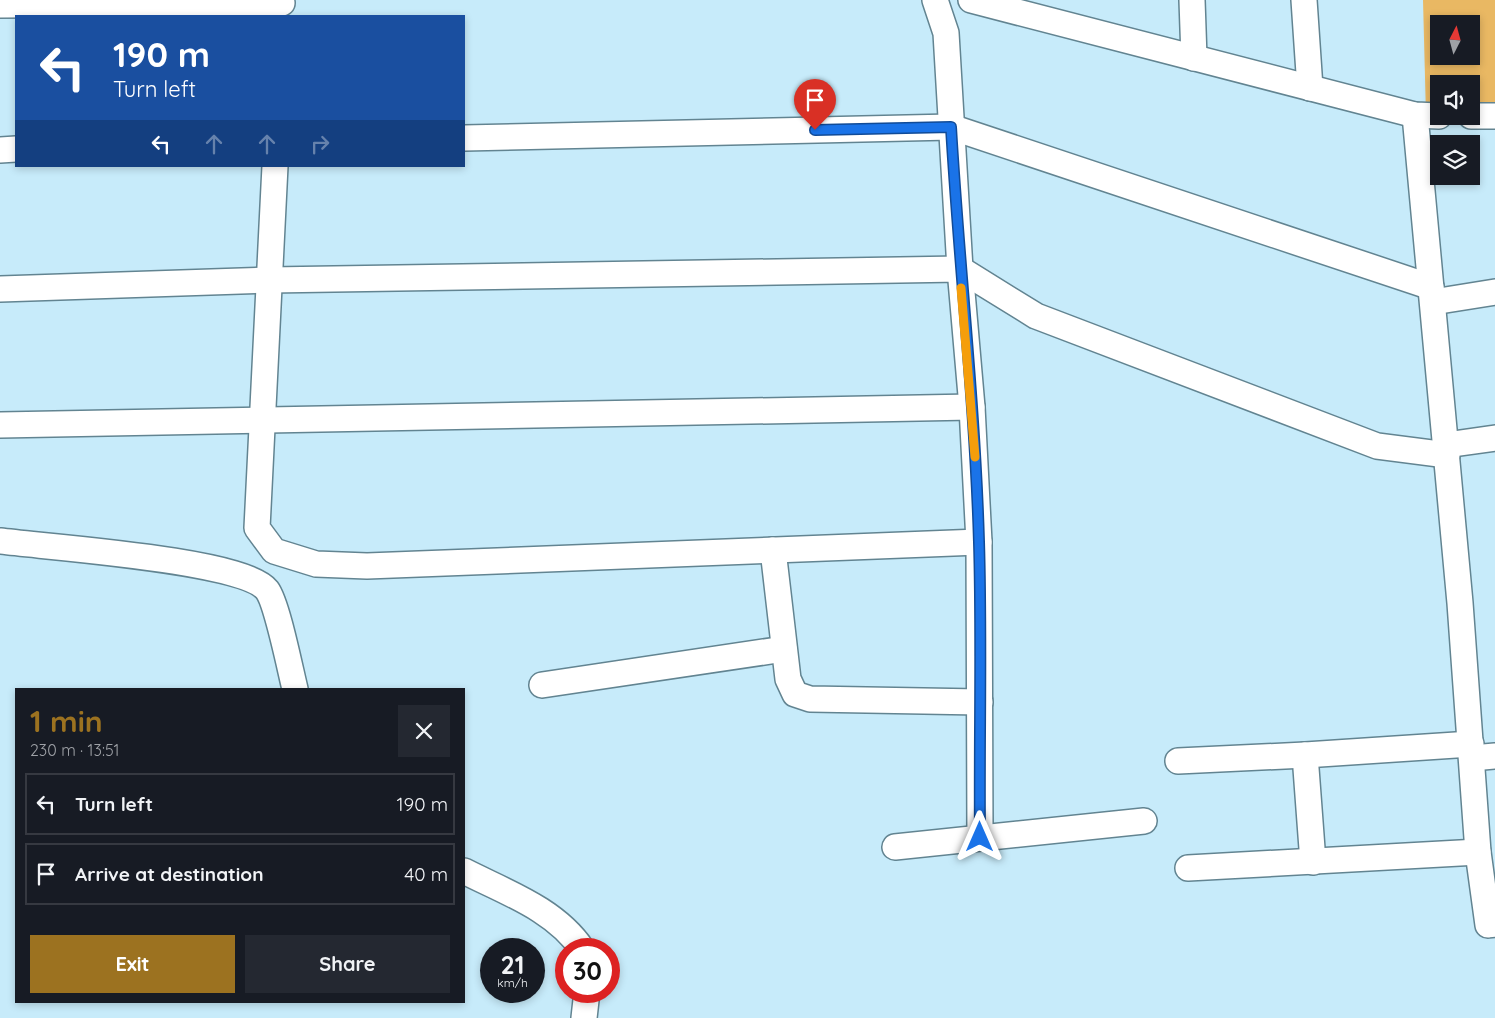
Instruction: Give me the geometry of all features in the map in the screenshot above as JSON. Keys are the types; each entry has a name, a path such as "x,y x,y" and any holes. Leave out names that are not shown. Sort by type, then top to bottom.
{"street":[{"path":"935,0 946,33 960,269 972,407 979,542 980,837"},
{"path":"971,0 1047,10 1194,58 1427,116 1432,294 1446,450 1479,752 1485,914 1488,925 1495,924"},
{"path":"1192,0 1194,58"},
{"path":"1304,0 1310,88"},
{"path":"0,6 282,6"},
{"path":"1480,116 1495,116"},
{"path":"465,138 951,127 1432,294 1495,292"},
{"path":"0,150 15,149"},
{"path":"275,167 258,528 274,551 316,564 367,566 979,542"},
{"path":"0,288 270,280 960,269 1036,316 1377,446 1446,450 1495,438"},
{"path":"0,425 972,407"},
{"path":"0,541 193,563 258,581 268,591 296,688"},
{"path":"773,550 788,679 795,694 810,699 980,702"},
{"path":"542,685 784,649"},
{"path":"1178,760 1305,755 1479,752"},
{"path":"1305,755 1313,862"},
{"path":"895,847 1144,821"},
{"path":"1188,868 1313,862 1484,862"},
{"path":"465,872 547,913 575,938"},
{"path":"584,1018 586,1003"}],"shaded area":[{"path":"1423,0 1495,0 1495,108 1480,110 1480,75 1430,75 1430,115 1426,116"}],"slow traffic":[{"path":"961,288 975,457"}],"route":[{"path":"815,130 951,127 960,269 972,407 979,542 980,837"}]}
